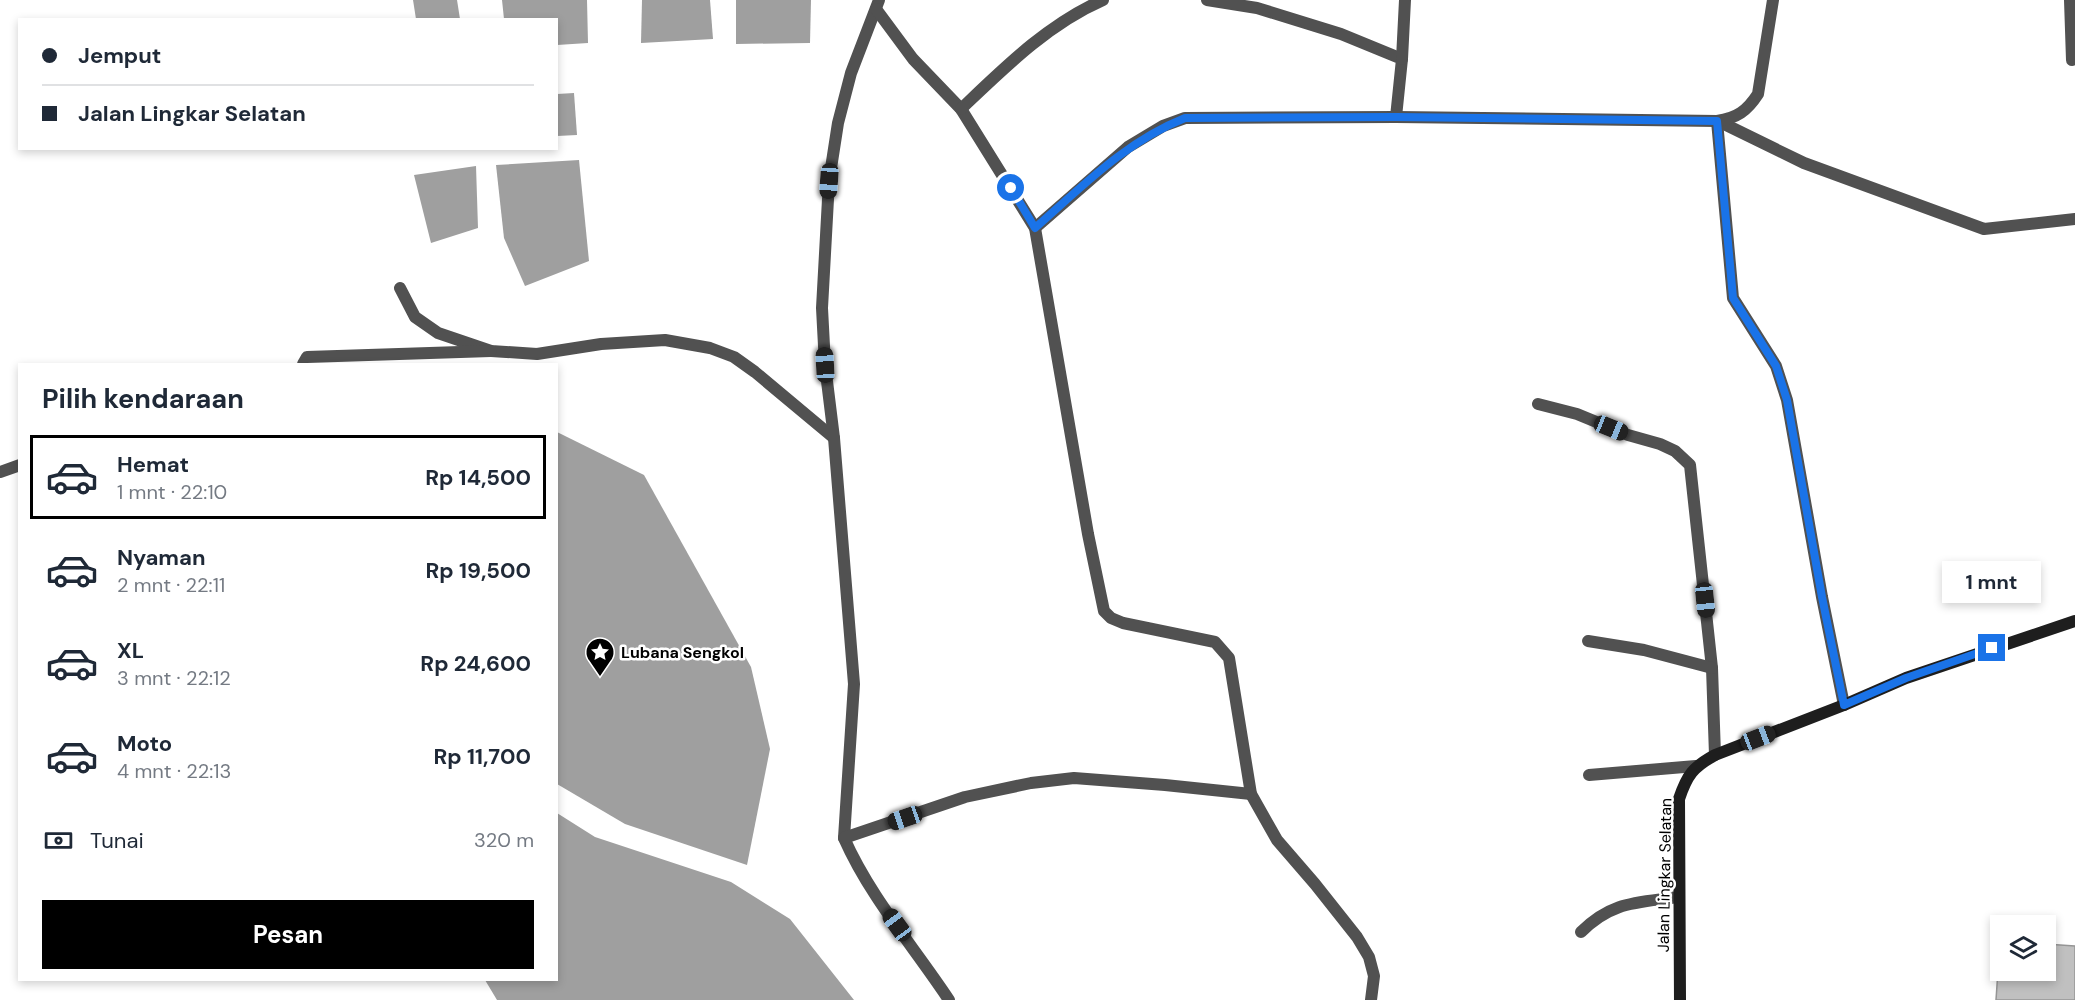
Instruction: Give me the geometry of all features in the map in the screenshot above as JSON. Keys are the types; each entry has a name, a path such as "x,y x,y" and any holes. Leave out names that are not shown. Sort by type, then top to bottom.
{"main road":[{"path":"1696,766 1715,755 1844,705 1906,678 2075,621"},
{"name":"Jalan Lingkar Selatan","path":"1680,1000 1679,799 1685,782 1696,766"}],"street":[{"path":"961,109 1019,53 1082,9 1103,0"},
{"path":"1206,0 1268,12 1341,34 1402,59"},
{"path":"1396,117 1405,0"},
{"path":"1035,228 1128,147 1163,126 1185,118 1396,117 1717,121 1731,119 1742,114 1758,94 1773,0"},
{"path":"2070,0 2072,60"},
{"path":"878,5 914,60 961,109 1035,228 1088,534 1104,611 1111,618 1123,623 1215,642 1229,658 1251,794 1277,840 1315,884 1370,957 1374,976 1371,1000"},
{"path":"878,5 851,73 838,123 829,181 822,308 825,365 834,438 854,684 844,838 854,860 883,907 949,1000"},
{"path":"1717,121 1804,164 1984,229 2075,219"},
{"path":"1717,121 1733,298 1776,366 1787,400 1844,705"},
{"path":"400,288 415,317 438,333 491,351"},
{"path":"304,363 307,357 491,351 537,354 601,344 665,340 710,348 734,357 834,438"},
{"path":"1538,404 1577,414 1628,435 1660,444 1676,451 1690,465 1712,668 1715,755"},
{"path":"0,472 18,466"},
{"path":"1588,641 1644,650 1712,668"},
{"path":"1589,775 1696,766"},
{"path":"844,838 965,797 1031,783 1074,778 1251,794"},
{"path":"1581,932 1595,918 1626,904 1678,897"}],"shaded area":[{"path":"413,0 457,0 460,18 416,18"},
{"path":"502,0 587,0 588,43 558,45 558,18 504,18"},
{"path":"642,0 710,0 713,39 641,43"},
{"path":"736,0 811,0 810,43 736,44"},
{"path":"574,93 577,135 558,136 558,94"},
{"path":"579,160 589,261 525,286 504,238 496,165"},
{"path":"476,166 478,228 431,243 414,175"},
{"path":"558,432 644,475 751,667 770,749 747,865 625,824 558,785"},
{"path":"558,814 595,837 731,882 790,919 854,1000 497,1000 486,981 558,981"}],"building":[{"path":"2056,945 2075,946 2075,1000 1996,1000 1997,981 2056,981"}],"place":[{"name":"Lubana Sengkol","path":"600,678"}],"route":[{"path":"1011,188 1035,228 1128,147 1163,126 1185,118 1396,117 1717,121 1733,298 1776,366 1787,400 1844,705 1906,678 1992,648"}]}
